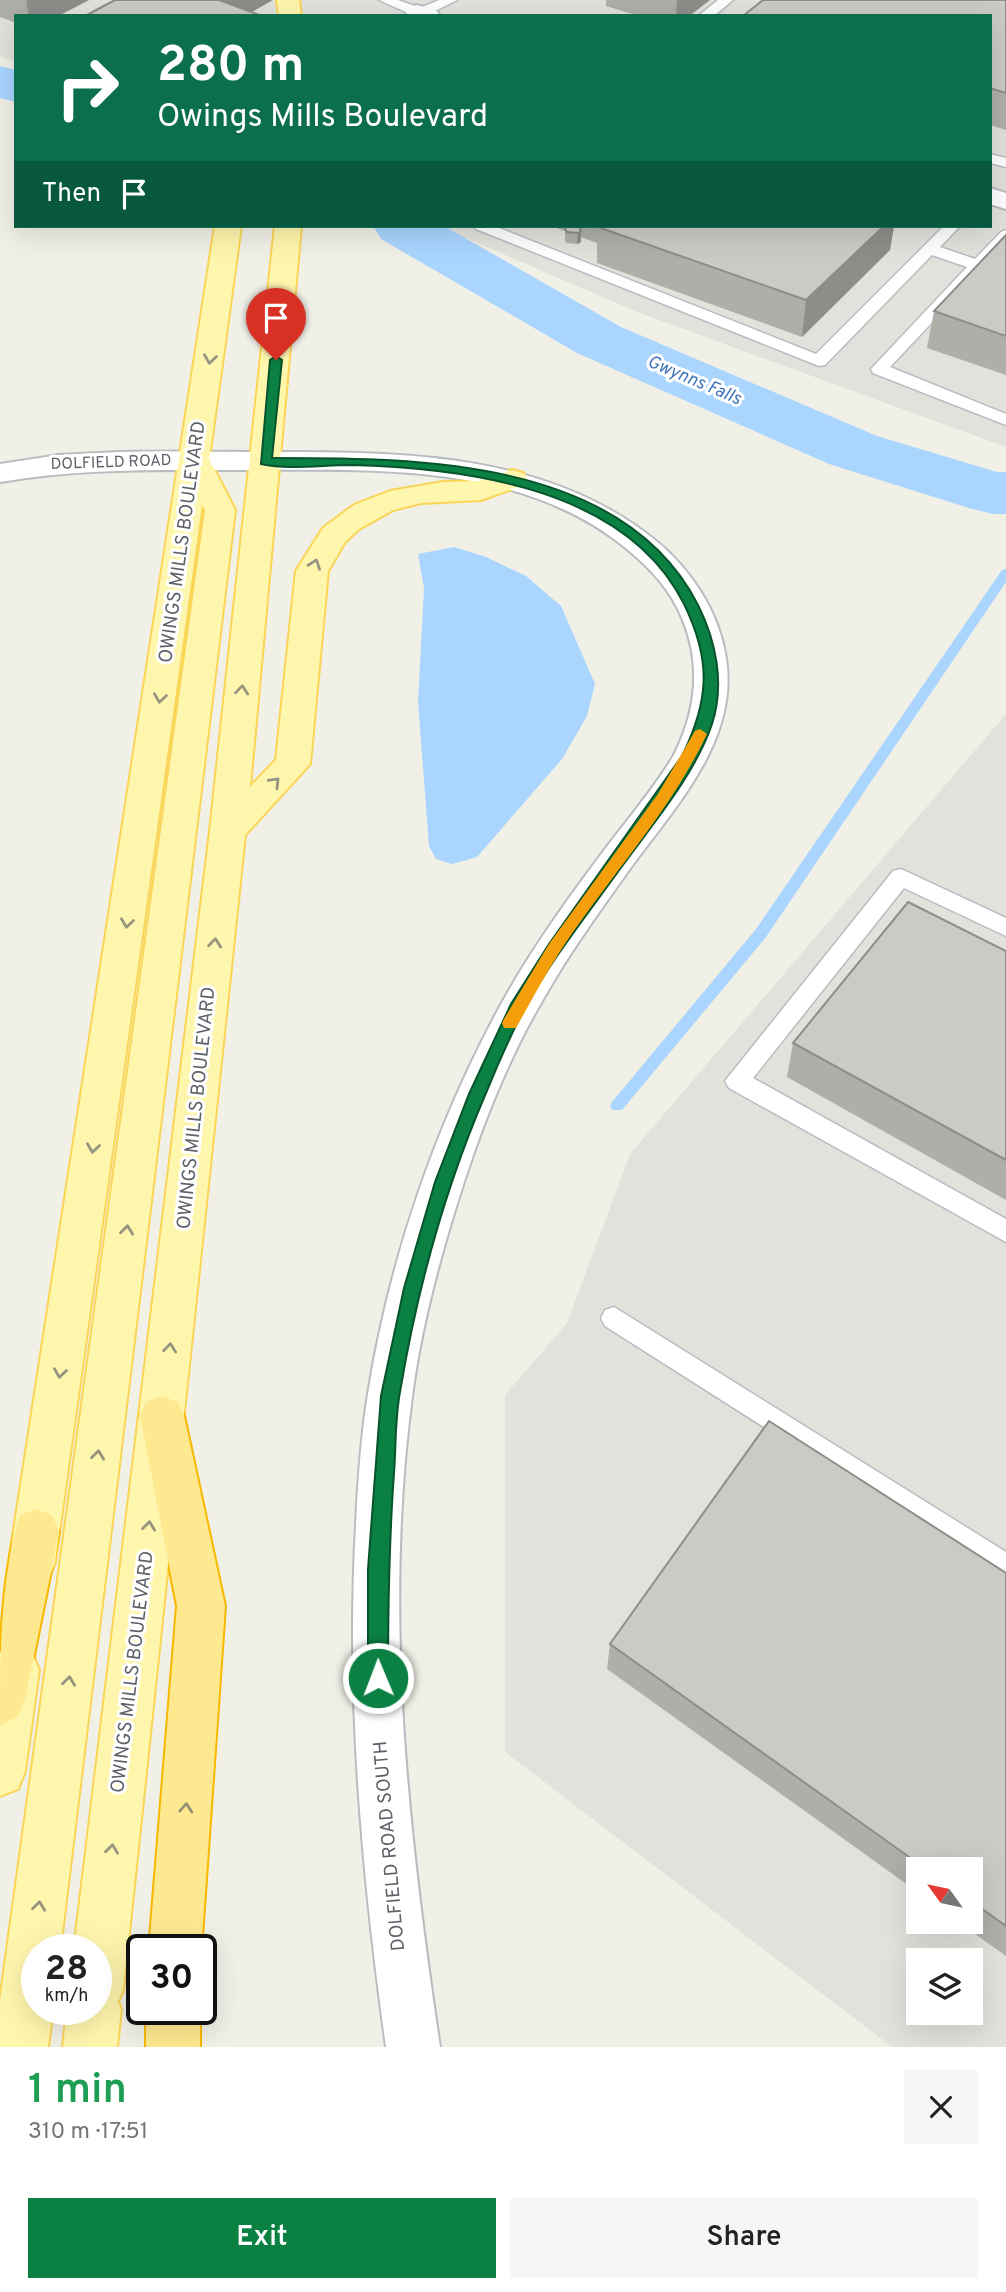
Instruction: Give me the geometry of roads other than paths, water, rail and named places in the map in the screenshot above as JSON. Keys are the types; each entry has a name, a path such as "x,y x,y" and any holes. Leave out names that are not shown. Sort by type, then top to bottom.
{"highway":[{"path":"162,1416 201,1606 176,1934"},
{"path":"0,1700 36,1531"},
{"path":"173,2025 173,2047"}],"main road":[{"name":"OWINGS MILLS BOULEVARD","path":"102,1934 228,831 288,228"},
{"name":"OWINGS MILLS BOULEVARD","path":"0,1772 228,230"},
{"path":"21,2047 220,510 195,461"},
{"path":"228,831 293,764 312,571 320,550 347,521 385,502 416,494 477,491 512,480"},
{"path":"90,2047 92,2025"}],"street":[{"name":"DOLFIELD ROAD","path":"0,473 37,466 94,462 265,461"},
{"name":"DOLFIELD ROAD SOUTH","path":"265,461 353,462 460,470 512,480 588,507 620,526 666,566 692,605 711,664 705,723 689,758 554,948 517,1008 477,1094 443,1182 412,1288 390,1396 381,1490 377,1595 378,1706 397,1947 413,2047"}],"lane":[{"path":"386,0 418,11 450,0"},
{"path":"708,14 726,0"},
{"path":"486,228 819,360 950,228"},
{"path":"1006,235 879,369 1006,420"},
{"path":"929,249 978,265"},
{"path":"1006,928 901,877 737,1081 1006,1231"},
{"path":"614,1318 1006,1568"}],"water":[{"path":"454,547 486,557 526,576 561,606 595,684 587,716 562,759 477,857 452,864 436,859 429,846 418,702 424,588 418,554"}],"waterway":[{"name":"Gwynns Falls","path":"0,82 14,86"},
{"name":"Gwynns Falls","path":"405,228 599,340 853,450 993,493 1006,493"},
{"path":"617,1106 761,933 1006,573"}]}
